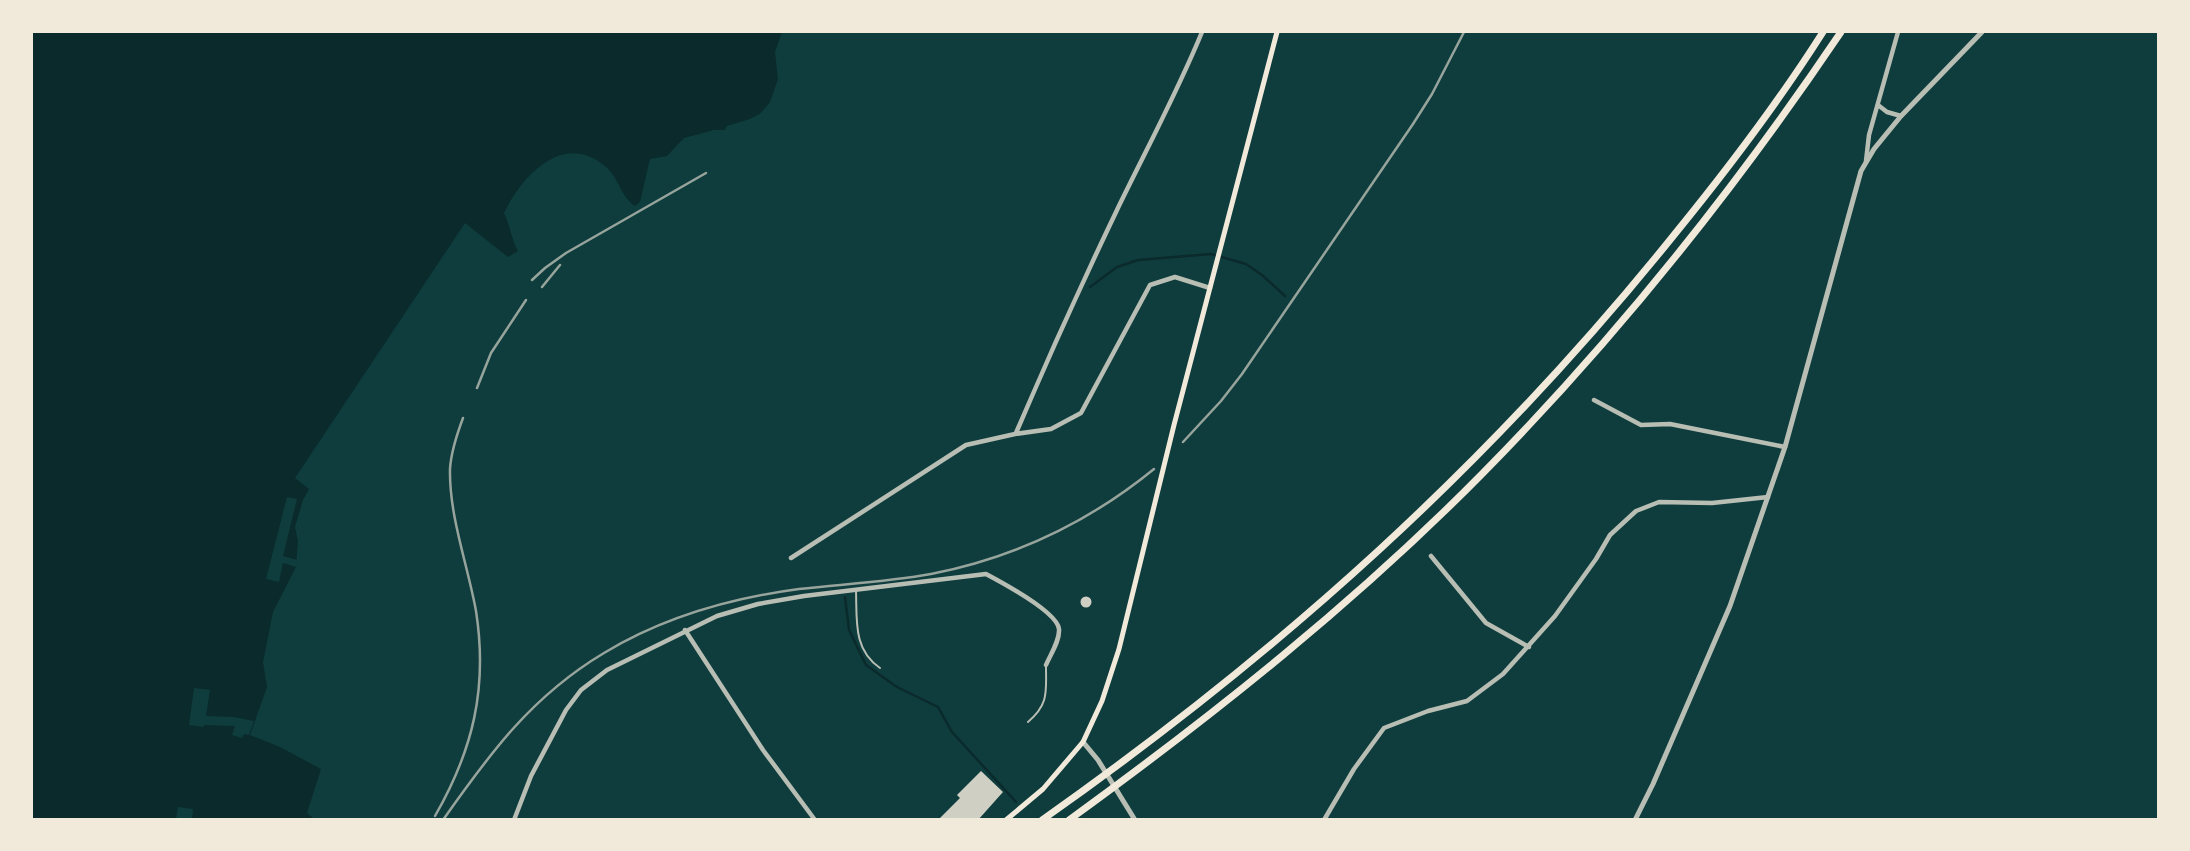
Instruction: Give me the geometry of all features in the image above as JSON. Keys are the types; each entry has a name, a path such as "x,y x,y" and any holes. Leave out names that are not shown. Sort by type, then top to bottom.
{"highway":[{"path":"1042,820 1118,766 1279,639 1408,525 1472,463 1615,308 1721,176 1823,32"},
{"path":"1069,820 1223,704 1279,658 1421,533 1482,474 1550,403 1625,318 1733,185 1841,32"}],"main road":[{"path":"1006,820 1043,789 1083,742 1099,710 1119,649 1277,32"}],"street":[{"path":"1015,434 1056,340 1183,78 1202,32"},
{"path":"1866,162 1866,148 1898,32"},
{"path":"1635,820 1730,607 1769,497 1857,183 1866,162 1901,116 1982,32"},
{"path":"1878,104 1887,112 1901,116"},
{"path":"791,558 966,445 1051,429 1081,413 1150,285 1175,277 1210,288"},
{"path":"1594,400 1641,425 1670,424 1785,447"},
{"path":"1324,820 1353,769 1384,728 1428,711 1467,701 1503,674 1555,616 1610,535 1636,511 1659,502 1712,502 1769,497"},
{"path":"1431,556 1486,624 1529,646"},
{"path":"513,820 531,776 566,709 581,690 607,670 685,630 717,616 758,604 986,574 1053,618 1059,628 1046,665"},
{"path":"685,630 762,750 815,820"},
{"path":"1083,742 1098,760 1135,820"}],"lane":[{"path":"856,590 858,638 870,661 880,668"},
{"path":"1028,722 1038,713 1046,697 1046,665"}],"water":[{"path":"32,32 782,32 775,52 778,79 770,102 761,113 727,126 725,130 714,130 684,138 667,156 650,159 640,202 635,206 626,198 607,168 591,157 576,153 561,155 546,162 533,172 512,199 504,213 518,251 508,257 465,223 295,478 309,489 295,527 298,541 296,567 273,612 263,662 267,687 250,735 280,747 321,769 307,813 314,819 32,819"}],"pier":[{"path":"287,497 297,499 283,556 297,560 296,567 283,563 279,582 266,579"},
{"path":"194,688 210,690 206,716 254,721 249,735 244,734 242,738 232,735 235,726 189,725"},
{"path":"178,807 193,809 192,819 176,819"}],"building":[{"path":"1086,597 1090,598 1090,606 1086,607 1082,606 1081,602 1082,598"},
{"path":"981,771 1003,792 978,820 938,820 960,798 957,795"}],"waterway":[{"path":"1090,287 1117,267 1138,260 1211,254 1246,264 1285,296"},
{"path":"845,597 849,630 866,665 897,687 938,707 952,732 1016,802"}],"railway":[{"path":"1183,442 1242,374 1413,124 1464,32"},
{"path":"532,280 566,253 706,173"},
{"path":"542,287 560,265"},
{"path":"477,388 491,353 526,300"},
{"path":"435,816 468,742 474,718 480,666 476,611 456,523 451,487 452,456 463,418"},
{"path":"443,820 496,749 534,707 578,670 626,641 698,611 748,598 799,589 914,577 991,558 1020,548 1076,521 1103,506 1154,469"}]}
